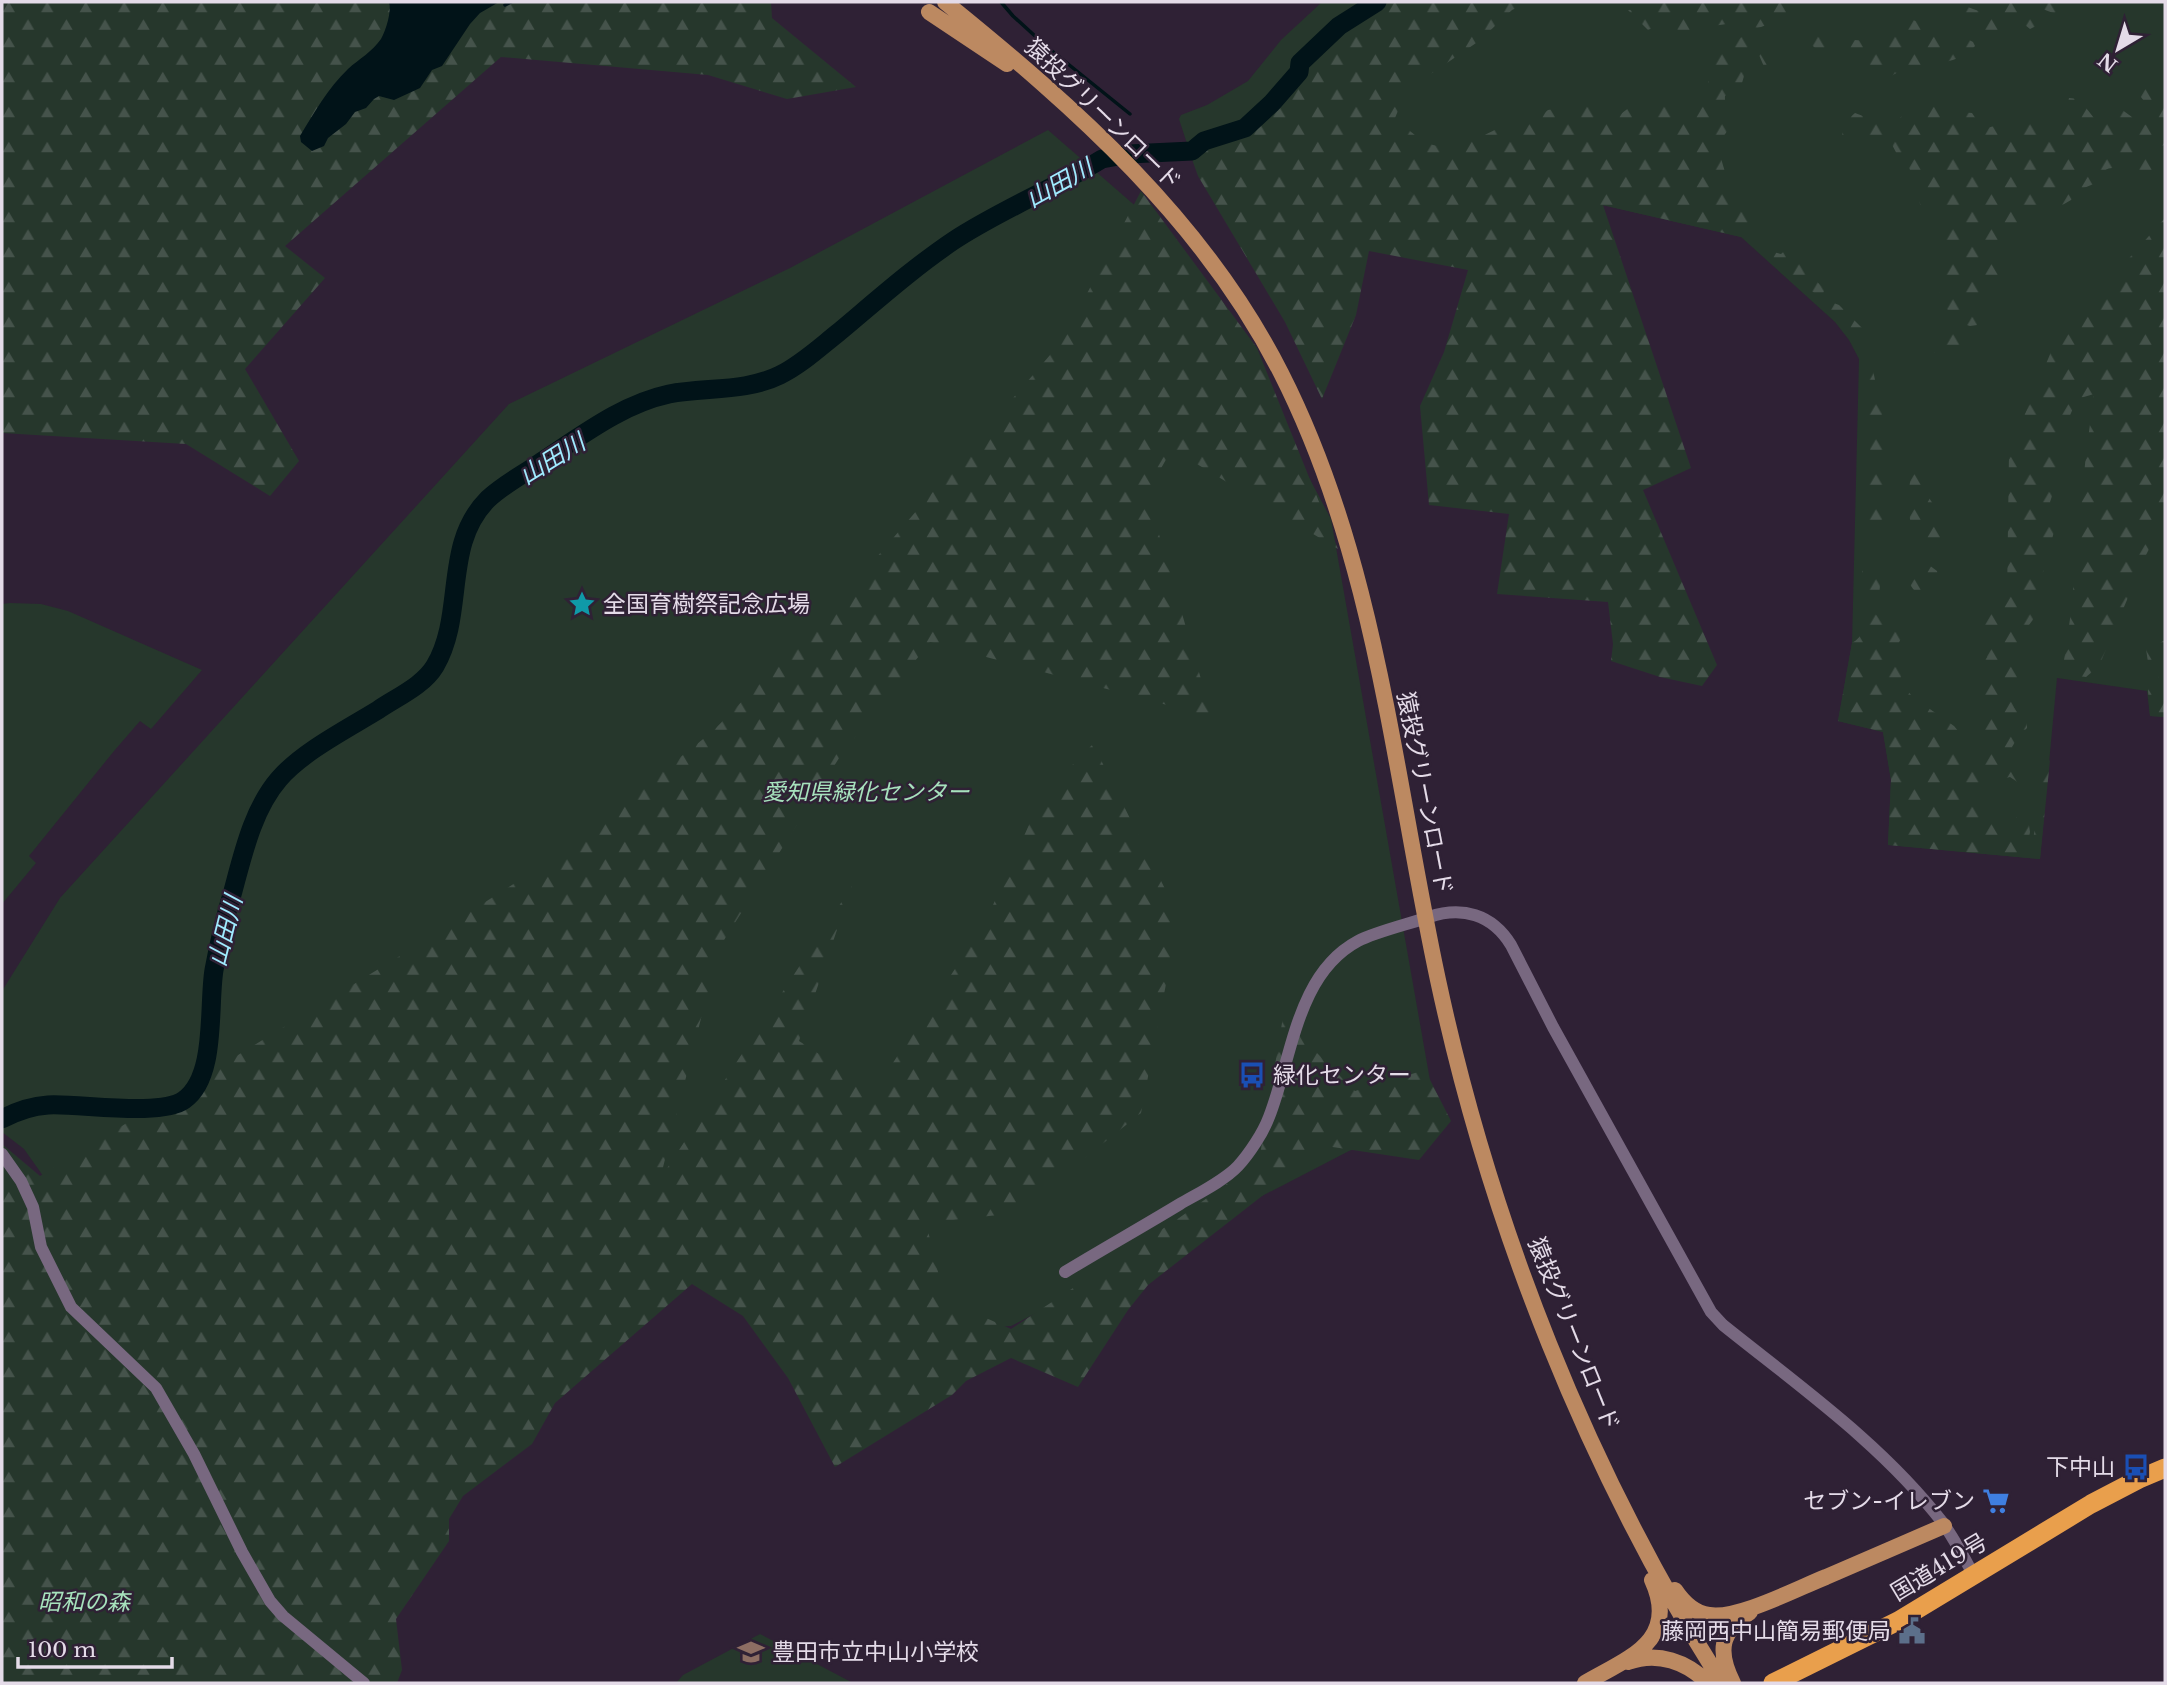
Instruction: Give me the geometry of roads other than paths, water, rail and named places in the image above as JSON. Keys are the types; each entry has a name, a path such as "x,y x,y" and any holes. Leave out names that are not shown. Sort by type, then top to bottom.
{"highway":[{"name":"国道419号","path":"1773,1683 1898,1621 2091,1504 2165,1468"}],"main road":[{"name":"猿投グリーンロード","path":"945,2 1072,109 1138,173 1210,260 1241,306 1280,370 1311,437 1332,492 1367,612 1437,975 1485,1159 1520,1264 1596,1450 1666,1589 1721,1683"},
{"path":"929,12 1072,109"},
{"path":"1585,1683 1633,1655 1650,1640 1658,1625 1661,1606 1656,1588 1603,1473 1596,1450"},
{"path":"1613,1486 1677,1593 1691,1608 1709,1615 1719,1615 1764,1603 1944,1526"},
{"path":"1733,1683 1723,1655 1726,1636 1739,1620 1764,1603"},
{"path":"1603,1672 1634,1660 1669,1659 1692,1669 1708,1683"}],"street":[{"path":"1065,1272 1237,1168 1268,1119 1300,1014 1316,982 1336,957 1358,941 1436,915 1462,911 1482,916 1504,934 1711,1312 1723,1325 1852,1429 1923,1499 1944,1526 1973,1574"},
{"path":"2,1154 21,1181 33,1207 41,1247 71,1307 142,1374 161,1396 270,1601 283,1616 364,1683"}],"waterway":[{"path":"505,5 511,2"},
{"path":"1001,2 1047,47 1130,114"},
{"name":"山田川","path":"2,1119 24,1110 48,1105 157,1108 184,1100 195,1089 206,1058 212,985 222,930 245,847 262,804 279,779 300,759 409,691 430,673 444,645 450,624 459,558 465,537 474,517 494,494 587,432 635,405 669,394 754,384 788,371 953,241 1102,159 1129,154 1192,151 1204,141 1245,128 1299,72 1300,63 1339,26 1377,2"}],"place":[{"name":"全国育樹祭記念広場","path":"582,604"},
{"name":"緑化センター","path":"1252,1075"},
{"name":"下中山","path":"2136,1467"},
{"name":"セブン-イレブン","path":"1996,1501"},
{"name":"藤岡西中山簡易郵便局","path":"1912,1631"},
{"name":"豊田市立中山小学校","path":"751,1652"}],"park label":[{"name":"愛知県緑化センター","path":"866,792"},
{"name":"昭和の森","path":"84,1602"}]}
